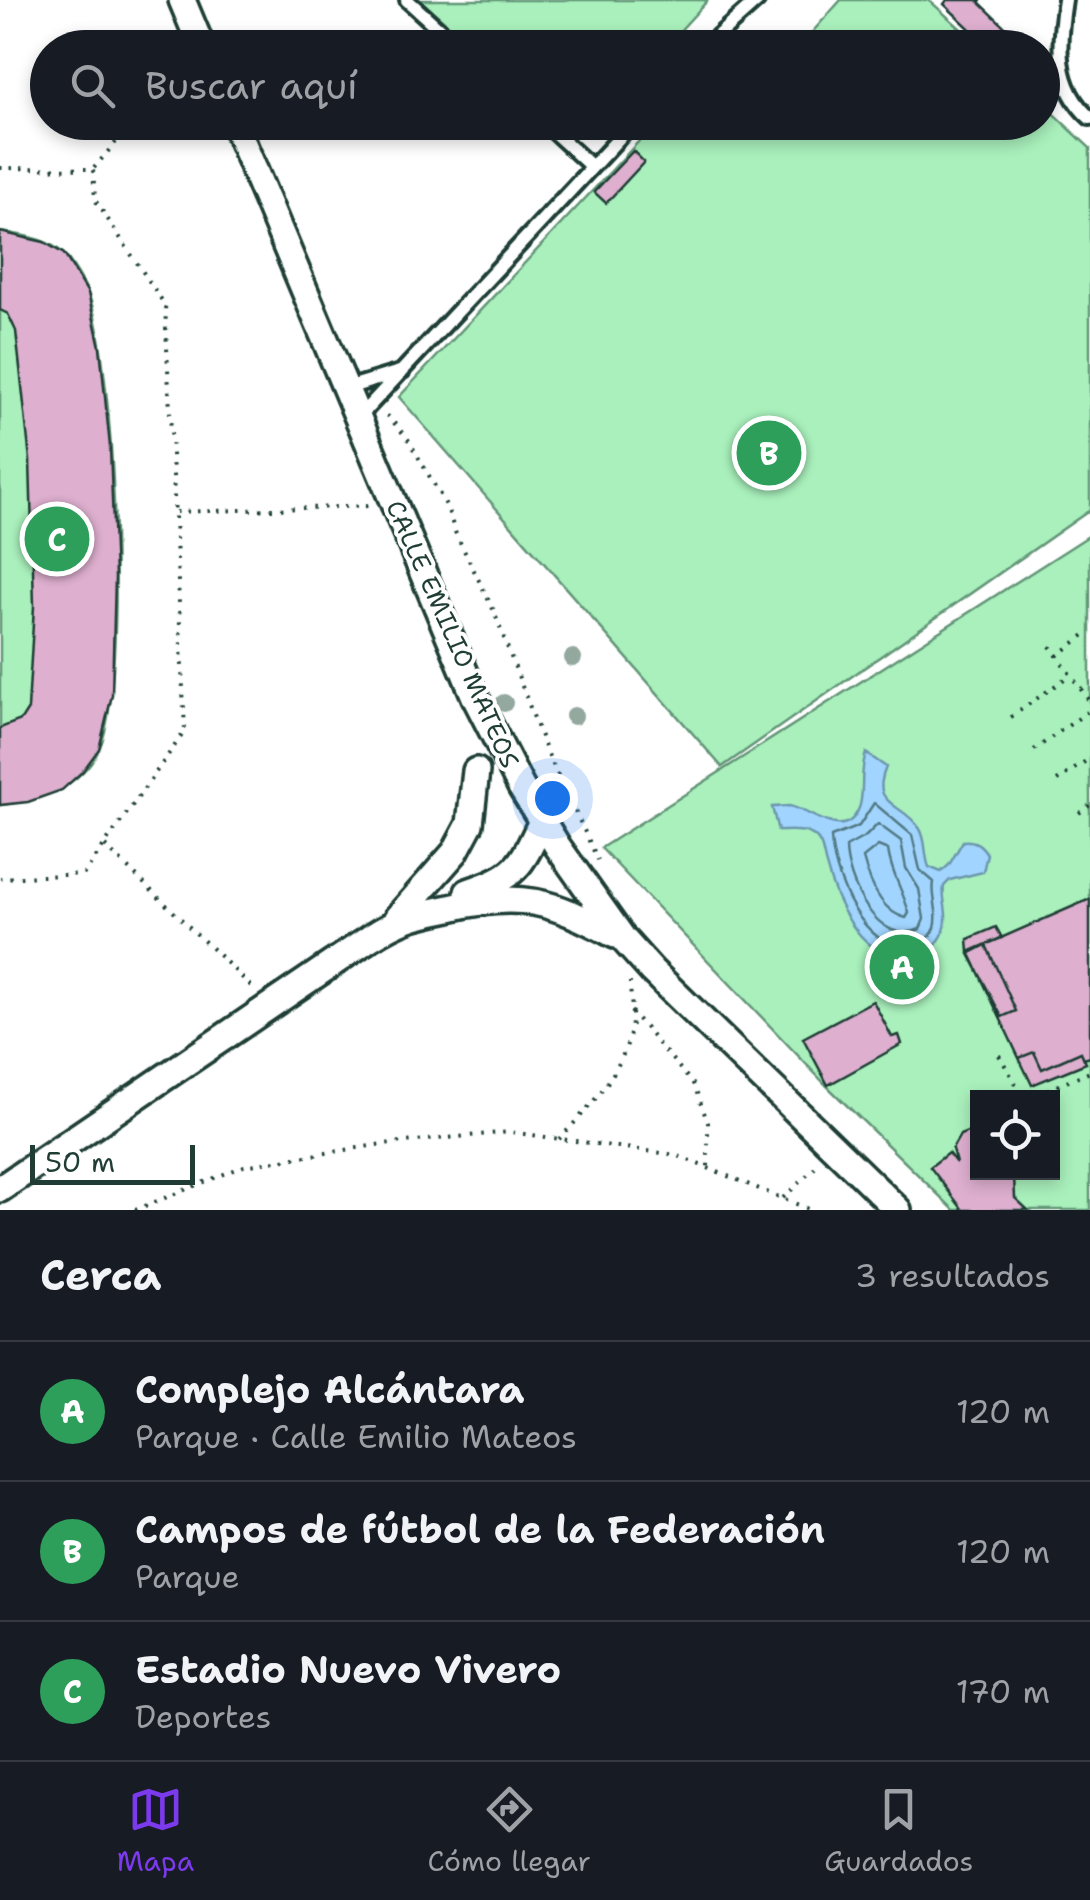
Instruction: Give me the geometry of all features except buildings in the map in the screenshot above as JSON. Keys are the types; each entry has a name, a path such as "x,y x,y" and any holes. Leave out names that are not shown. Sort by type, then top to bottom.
{"street":[{"path":"182,0 194,30"},
{"name":"CALLE EMILIO MATEOS","path":"242,140 347,388 367,408 396,505 481,710 542,822 624,940 652,971 898,1210"},
{"path":"401,919 455,852 470,824 476,771"},
{"path":"0,1189 401,919 427,905 510,876 524,859 542,822"},
{"path":"401,919 479,900 514,898 546,903 624,940"}],"lane":[{"path":"407,0 440,30"},
{"path":"724,30 758,0"},
{"path":"1060,32 1065,0"},
{"path":"1060,51 1062,77 1079,108 1090,118"},
{"path":"563,140 592,167"},
{"path":"367,408 617,140"},
{"path":"347,388 405,370"}],"path":[{"path":"0,878 84,874 184,731 164,304 94,200 93,170 118,140"},
{"path":"0,168 93,170"},
{"path":"367,408 408,439 447,508 492,609 539,734 604,873"},
{"path":"174,512 396,505"},
{"path":"1056,656 1090,631"},
{"path":"1050,646 1090,702"},
{"path":"1011,717 1070,674"},
{"path":"1080,689 1090,682"},
{"path":"1034,750 1090,710"},
{"path":"1057,781 1090,758"},
{"path":"1080,812 1090,805"},
{"path":"104,846 271,1006"},
{"path":"559,1139 588,1109 612,1074 631,1029 624,940"},
{"path":"631,1011 694,1085 708,1123 708,1168"},
{"path":"999,1055 1021,1090"},
{"path":"1046,1090 1090,1072"},
{"path":"134,1210 244,1166 383,1144 510,1132 676,1155 812,1210"},
{"path":"782,1198 835,1150"}],"green space":[{"path":"420,0 708,0 681,30 454,30"},
{"path":"841,0 929,0 962,30 814,30"},
{"path":"1060,120 1090,148 1090,510 722,767 399,397 640,140 1060,140"},
{"path":"0,232 34,238 58,249 88,293 105,383 116,593 109,712 100,747 71,782 30,800 0,805"},
{"path":"1090,535 1090,1210 954,1210 827,1086 601,848"}],"water":[{"path":"866,753 886,767 882,780 885,797 920,829 929,867 941,872 963,841 977,843 987,854 983,872 950,880 944,886 943,933 933,947 919,955 901,957 872,946 842,909 818,840 803,832 778,831 772,807 789,806 836,824 853,818 861,802"}],"place":[{"name":"Campos de fútbol de la Federación","path":"769,453"},
{"name":"Estadio Nuevo Vivero","path":"57,539"},
{"name":"Complejo Alcántara","path":"902,967"}]}
